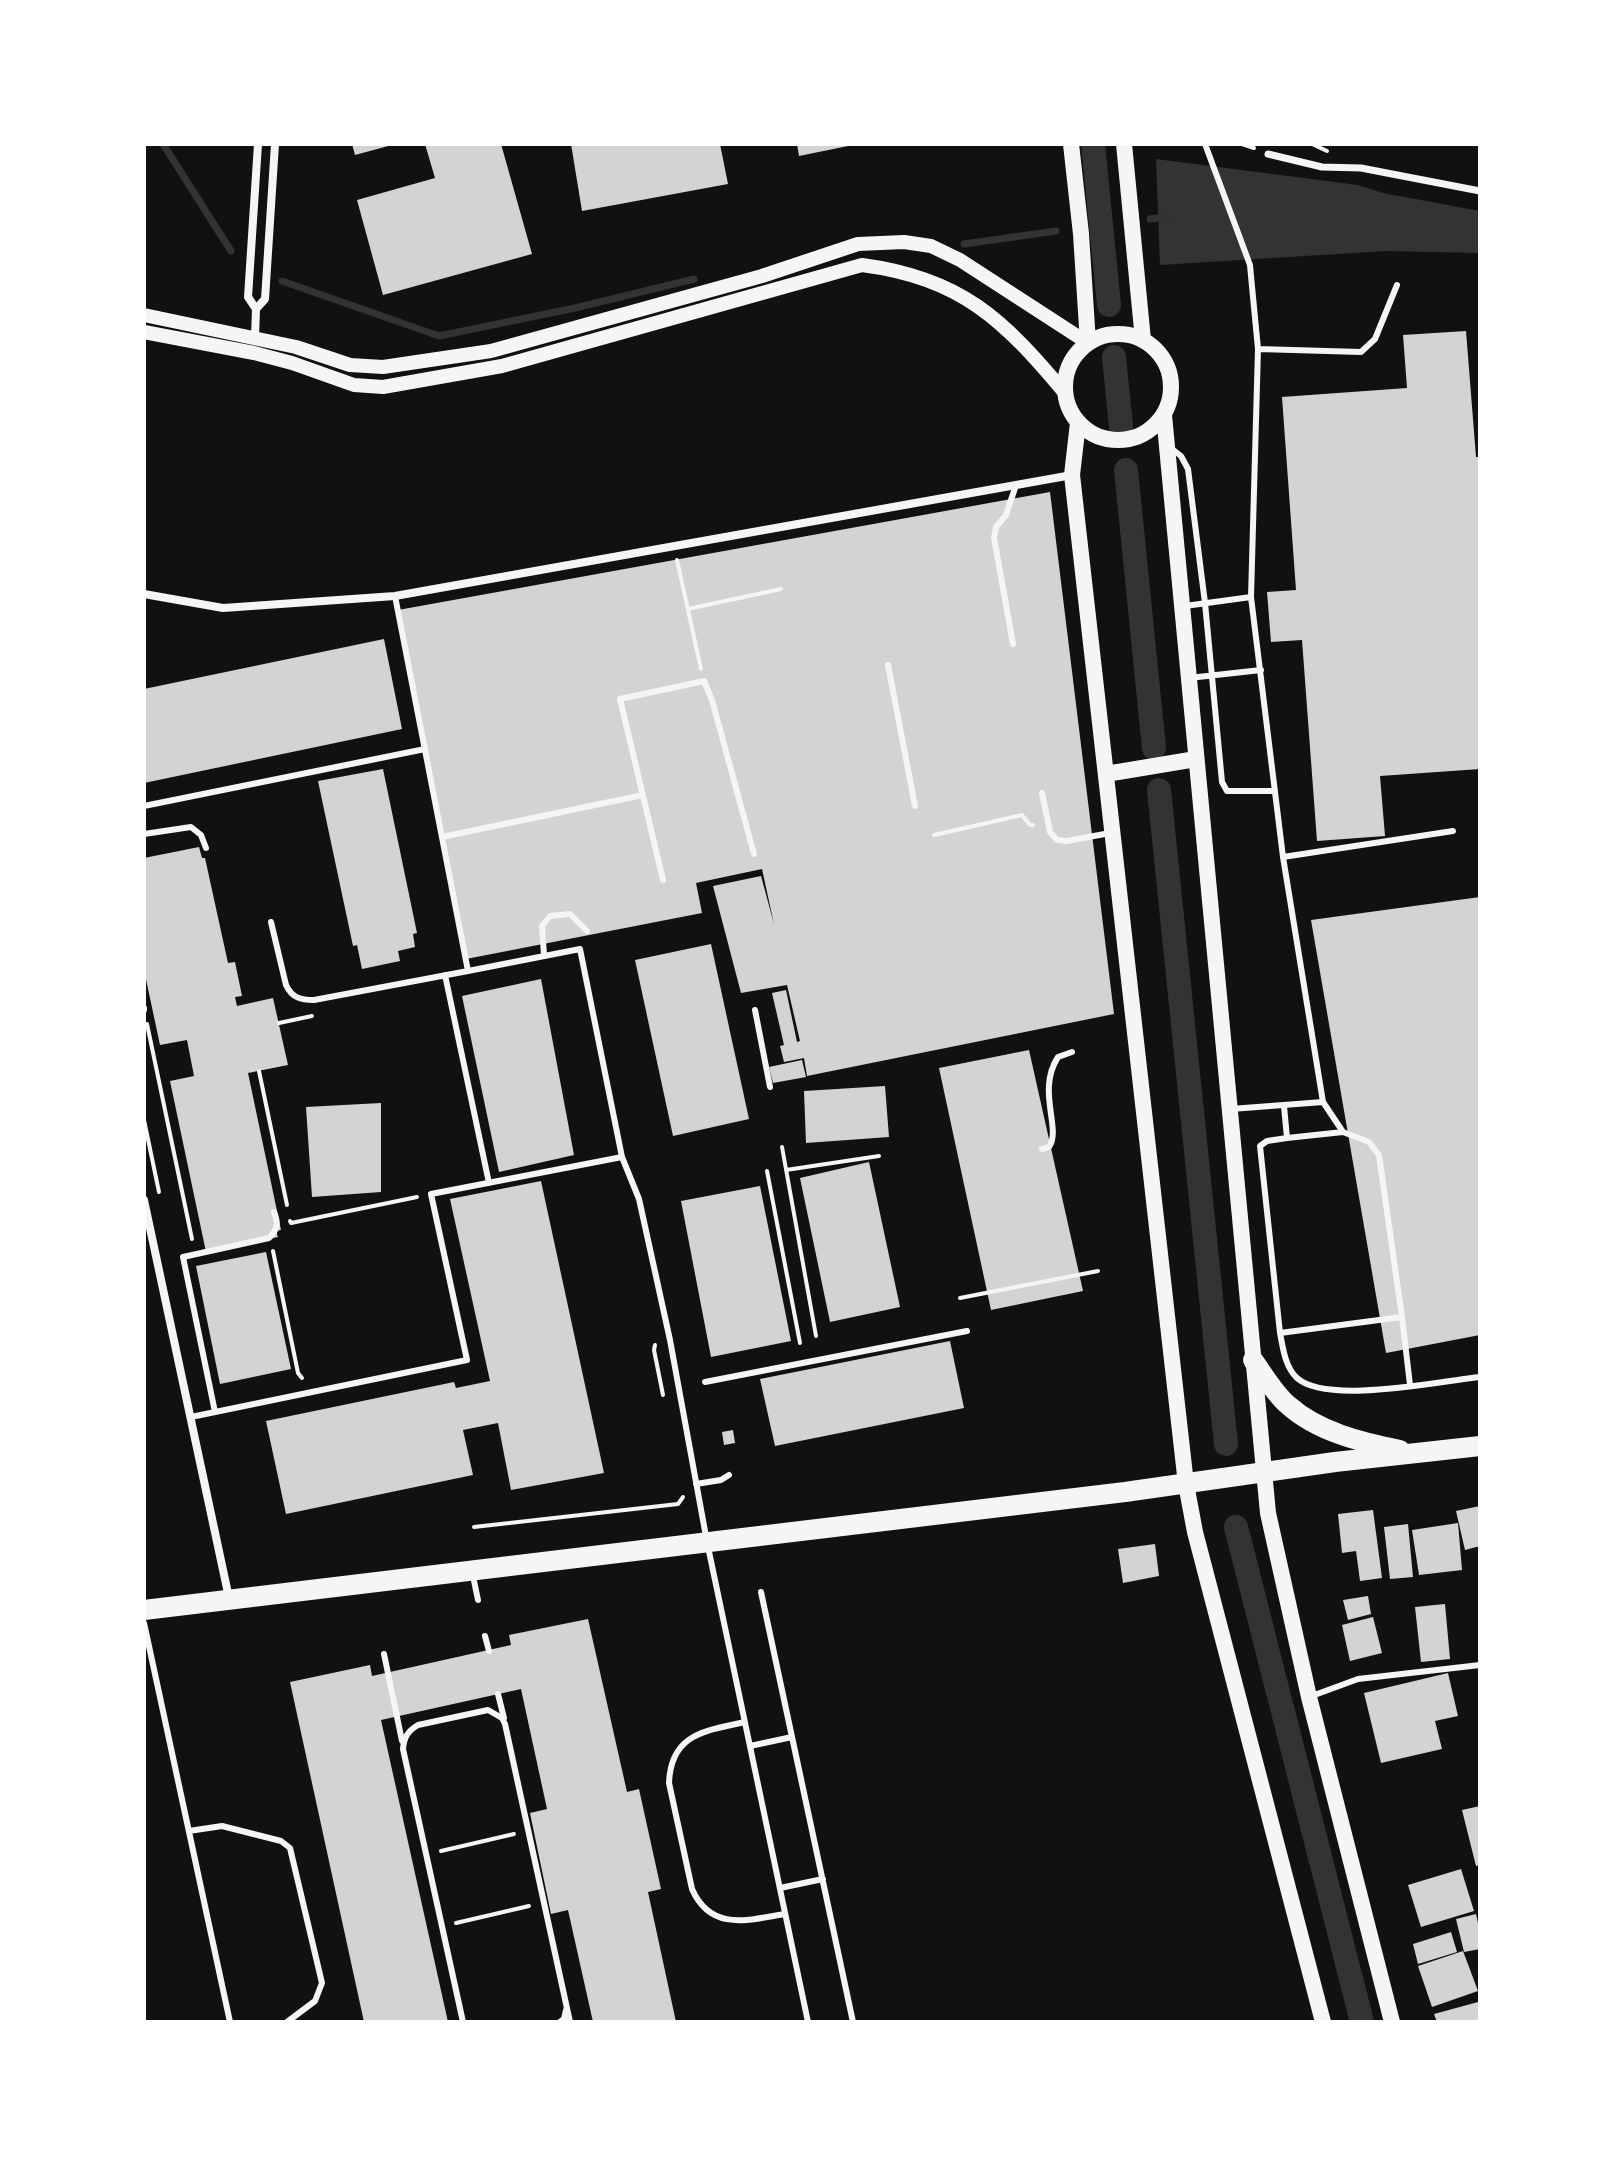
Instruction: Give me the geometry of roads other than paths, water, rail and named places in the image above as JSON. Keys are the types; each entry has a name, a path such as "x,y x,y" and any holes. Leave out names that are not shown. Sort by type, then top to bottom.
{"main road":[{"path":"1071,144 1094,340"},
{"path":"1124,144 1136,338"},
{"path":"1136,338 1157,351 1166,365 1171,382 1170,399 1164,415 1153,428 1139,437 1123,441 1107,440 1091,434 1078,423 1069,409 1065,393 1069,365 1077,353 1094,340 1136,338"},
{"path":"1164,415 1253,1360 1253,1475 1268,1513 1309,1697 1392,2022"},
{"path":"1078,423 1072,475 1186,1484 1195,1532 1323,2022"},
{"path":"1106,774 1196,759"},
{"path":"1253,1360 1277,1393 1302,1416 1341,1434 1376,1445 1419,1453"},
{"path":"144,1610 1480,1446"}],"street":[{"path":"254,353 256,309 248,297 258,144"},
{"path":"256,309 265,299 275,144"},
{"path":"1268,154 1322,167 1361,168 1480,191"},
{"path":"144,315 255,337 365,367 476,353 762,276 858,244 904,242 931,246 960,260 1094,340"},
{"path":"858,244 862,265"},
{"path":"144,332 254,353 354,385 383,387 502,366 862,265 921,276 954,290 983,308 1017,339 1065,393"},
{"path":"144,594 223,608 395,596 1072,475"},
{"path":"144,1200 230,1599"}],"lane":[{"path":"1205,144 1250,265 1258,349 1251,597 1283,857 1323,1102 1343,1132"},
{"path":"1258,349 1361,352 1375,339 1397,285"},
{"path":"1165,443 1181,456 1188,469 1205,603 1222,782 1227,791 1275,791"},
{"path":"1013,644 994,538 1016,485"},
{"path":"395,596 468,971"},
{"path":"1182,607 1251,597"},
{"path":"888,665 915,806"},
{"path":"1189,678 1261,670"},
{"path":"663,880 620,699 704,681 712,700 754,854"},
{"path":"144,806 425,749"},
{"path":"1042,793 1050,832 1062,842 1112,833"},
{"path":"442,837 643,795"},
{"path":"144,834 191,827 201,835 206,848"},
{"path":"1283,857 1453,831"},
{"path":"544,955 542,926 550,916 570,914 587,931"},
{"path":"271,922 286,985 289,992 301,999 314,1000 580,949 622,1157 639,1199 670,1340 707,1542 808,2022"},
{"path":"445,975 489,1183"},
{"path":"755,1010 770,1087"},
{"path":"1042,1149 1049,1147 1054,1134 1048,1100 1049,1077 1058,1057 1072,1052"},
{"path":"1229,1109 1323,1102"},
{"path":"1284,1106 1287,1138"},
{"path":"1410,1385 1379,1155 1369,1142 1343,1132 1267,1141 1260,1146 1280,1333 1286,1362 1296,1378 1315,1389 1342,1392 1410,1385 1480,1377"},
{"path":"191,1417 467,1360 431,1194 622,1157"},
{"path":"215,1412 183,1257 269,1238 277,1228 274,1212"},
{"path":"1280,1333 1402,1317"},
{"path":"705,1382 967,1331"},
{"path":"696,1484 721,1480 729,1475"},
{"path":"471,1570 478,1600"},
{"path":"761,1592 853,2022"},
{"path":"144,1623 230,2022"},
{"path":"485,1636 489,1651"},
{"path":"384,1654 463,2022"},
{"path":"1309,1697 1358,1679 1480,1665"},
{"path":"498,1694 570,2022"},
{"path":"403,1749 410,1729 418,1725 488,1710 502,1718 505,1724"},
{"path":"745,1722 691,1737 674,1756 669,1783 697,1902 705,1910 728,1920 785,1914"},
{"path":"750,1746 792,1737"},
{"path":"189,1831 222,1826 281,1841 290,1848 322,1983 315,2001 287,2022"},
{"path":"780,1888 823,1879"},
{"path":"560,2022 564,2019 567,2006"}],"waterway":[{"path":"163,144 231,251"},
{"path":"1093,144 1109,305"},
{"path":"1150,219 1167,217"},
{"path":"964,244 1056,231"},
{"path":"282,281 439,336 694,279"},
{"path":"1114,357 1121,426"},
{"path":"1126,470 1154,748"},
{"path":"1159,790 1226,1444"},
{"path":"1236,1527 1362,2022"}]}
